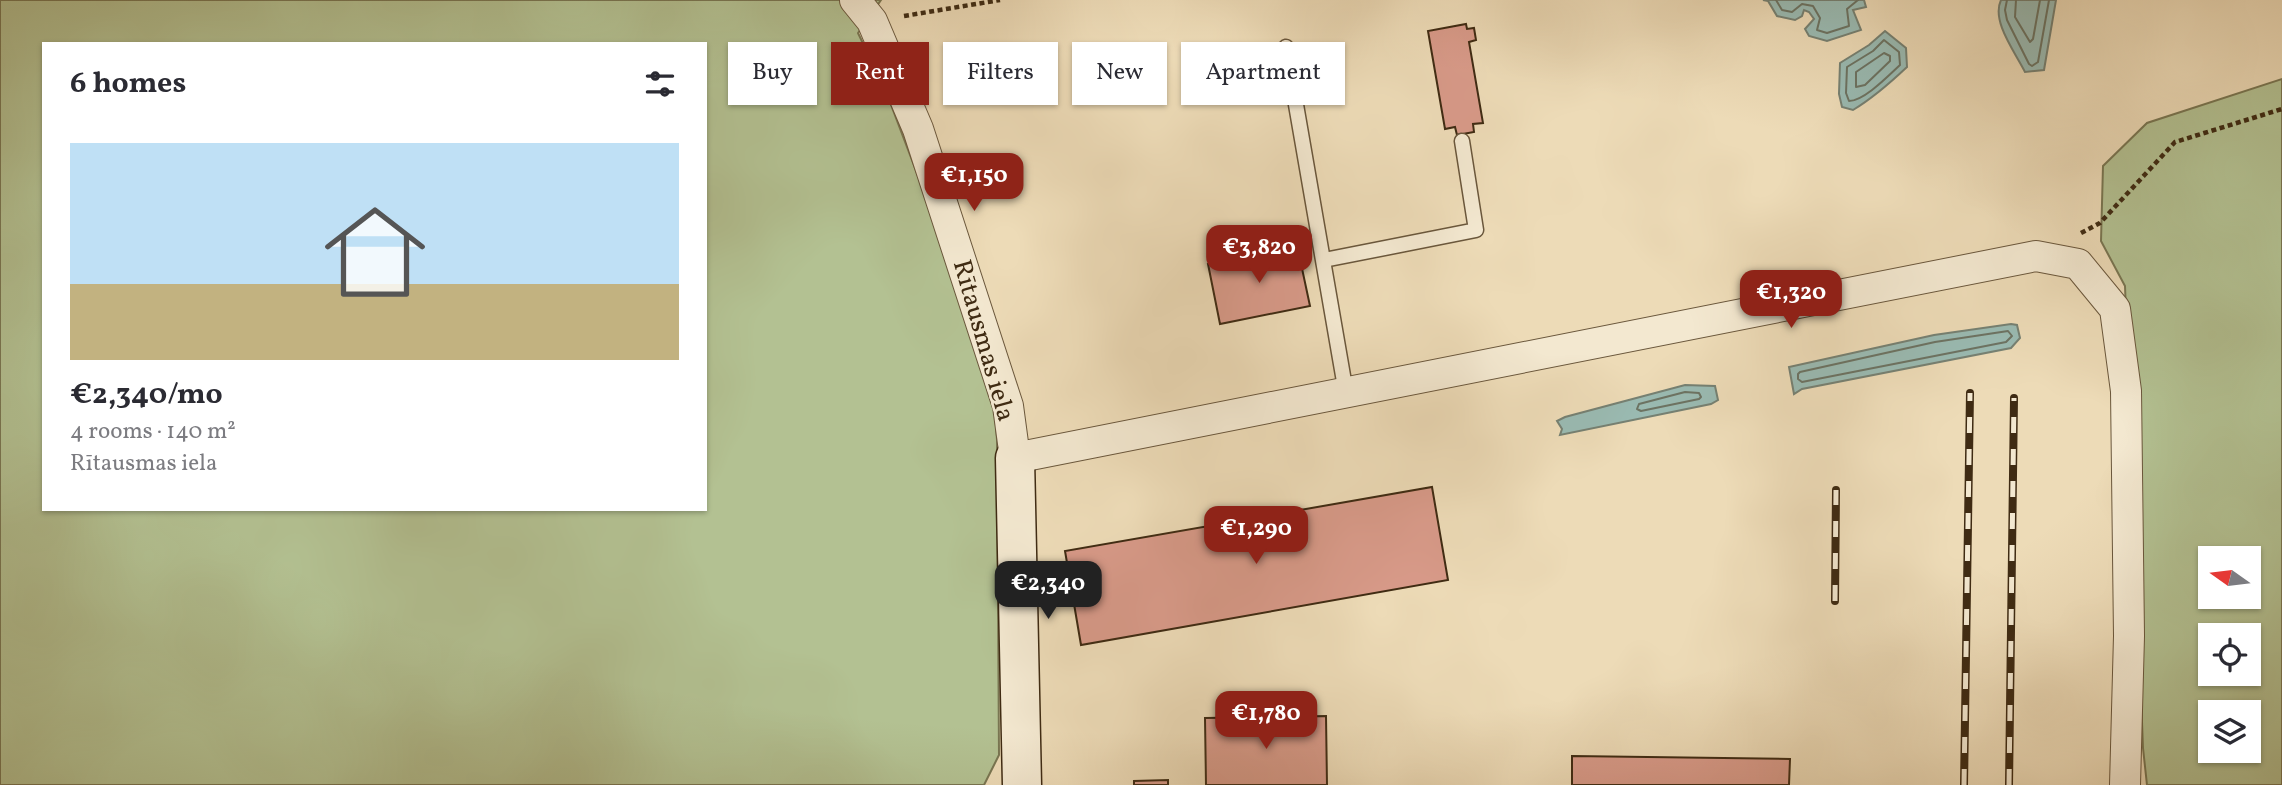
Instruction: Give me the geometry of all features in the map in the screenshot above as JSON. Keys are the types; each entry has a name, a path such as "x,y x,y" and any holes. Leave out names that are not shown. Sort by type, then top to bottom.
{"street":[{"name":"Rītausmas iela","path":"864,10 918,129 1009,406 1015,458 1022,785"},
{"path":"1015,458 2036,256 2078,264 2115,309 2126,391 2129,636 2125,785"}],"lane":[{"path":"1296,105 1346,393"},
{"path":"1324,260 1476,230 1462,141"}],"path":[{"path":"864,10 1000,0"},
{"path":"2036,256 2100,223 2175,142 2282,109"}],"green space":[{"path":"0,0 881,0 858,33 862,42 831,42 831,105 891,105 935,221 994,399 997,440 999,755 984,785 0,785"},
{"path":"2282,79 2282,785 2147,785 2143,748 2125,286 2101,241 2103,166 2147,123"}],"water":[{"path":"1763,0 1864,0 1866,7 1853,10 1861,30 1827,41 1809,36 1805,29 1814,19 1809,12 1804,10 1802,16 1795,20 1777,16 1768,1"},
{"path":"2001,0 2056,0 2044,70 2025,72 2002,27 1999,17"},
{"path":"1885,31 1906,48 1907,67 1853,110 1842,107 1839,94 1840,63 1869,45"},
{"path":"2017,325 2020,338 2011,348 1802,389 1794,394 1789,367 1934,335"},
{"path":"1685,385 1715,386 1718,400 1711,404 1560,435 1562,429 1557,421 1565,417"}],"building":[{"path":"1466,24 1467,29 1474,28 1476,40 1469,42 1483,123 1473,124 1474,132 1457,135 1455,127 1445,129 1428,31"},
{"path":"1297,245 1310,306 1220,324 1208,264"},
{"path":"1432,487 1448,580 1081,645 1065,551"},
{"path":"1326,716 1327,785 1206,785 1205,718"},
{"path":"1572,756 1790,759 1789,785 1572,785"},
{"path":"1168,780 1168,785 1134,785 1134,781"}],"railway":[{"path":"1964,785 1970,393"},
{"path":"2009,785 2014,398"},
{"path":"1835,601 1836,490"}]}
